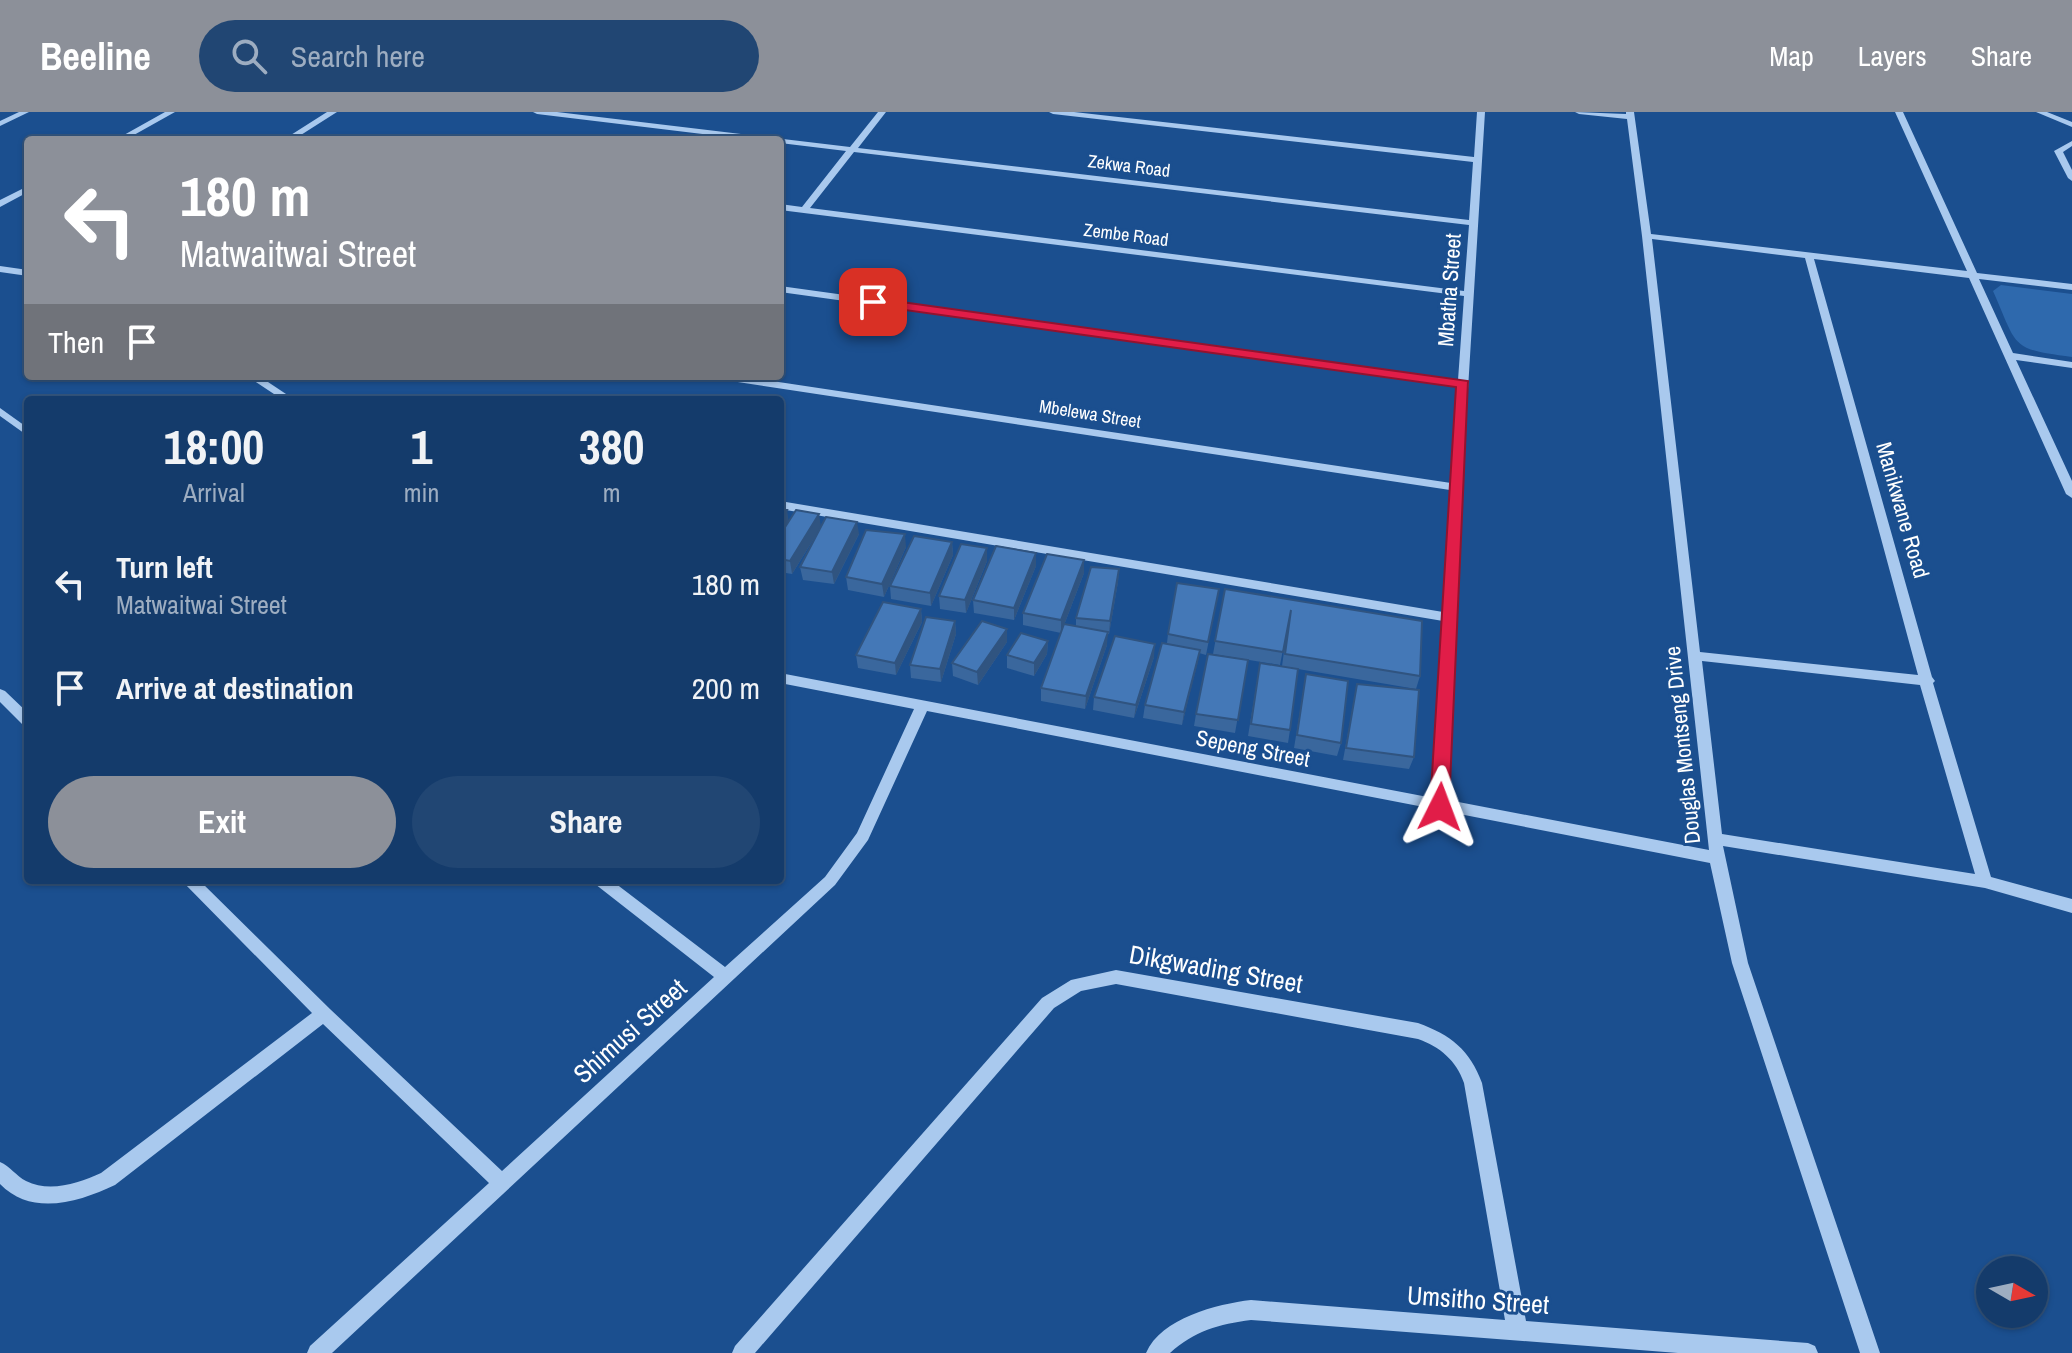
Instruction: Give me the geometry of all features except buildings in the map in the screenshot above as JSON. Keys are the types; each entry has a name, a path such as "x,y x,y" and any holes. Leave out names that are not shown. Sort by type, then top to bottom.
{"street":[{"path":"0,124 25,112"},
{"path":"126,136 171,112"},
{"path":"294,136 333,112"},
{"path":"537,112 739,136"},
{"path":"804,210 882,112"},
{"path":"1053,112 1478,160"},
{"name":"Mbatha Street","path":"1440,807 1456,487 1481,112"},
{"path":"1579,112 1630,115"},
{"path":"1899,112 2072,494"},
{"path":"2040,112 2072,125"},
{"name":"Douglas Montseng Drive","path":"1630,115 1647,236 1717,858 1740,963 1870,1353"},
{"name":"Zekwa Road","path":"784,141 1474,223"},
{"path":"2072,143 2058,151 2072,178"},
{"path":"0,204 24,191"},
{"name":"Zembe Road","path":"784,208 1468,294"},
{"path":"1647,236 2072,287"},
{"name":"Manikwane Road","path":"1809,256 1952,776 1985,882"},
{"path":"0,269 24,272"},
{"path":"784,290 1463,384"},
{"path":"2010,356 2072,365"},
{"path":"258,380 284,396"},
{"name":"Mbelewa Street","path":"745,380 1456,487"},
{"path":"0,411 24,430"},
{"path":"2057,460 2072,462"},
{"path":"784,506 1450,618"},
{"path":"1695,656 1928,681"},
{"name":"Sepeng Street","path":"784,679 1717,858"},
{"path":"0,694 24,717"},
{"name":"Shimusi Street","path":"317,1353 727,978 841,868 863,836 922,706"},
{"path":"1715,839 1985,882 2072,906"},
{"path":"193,884 502,1183"},
{"path":"605,884 727,978"},
{"name":"Dikgwading Street","path":"742,1353 1048,1003 1077,985 1116,977 1418,1031 1441,1039 1453,1049 1469,1069 1473,1083 1517,1329"},
{"path":"0,1171 18,1189 45,1195 66,1194 94,1186 108,1179 324,1014"},
{"name":"Umsitho Street","path":"1156,1353 1193,1323 1218,1313 1251,1310 1808,1353"}],"shaded area":[{"path":"2001,285 2072,294 2072,357 2037,351 2018,342 1993,291"}],"route":[{"path":"873,302 1463,384 1440,807"}]}
